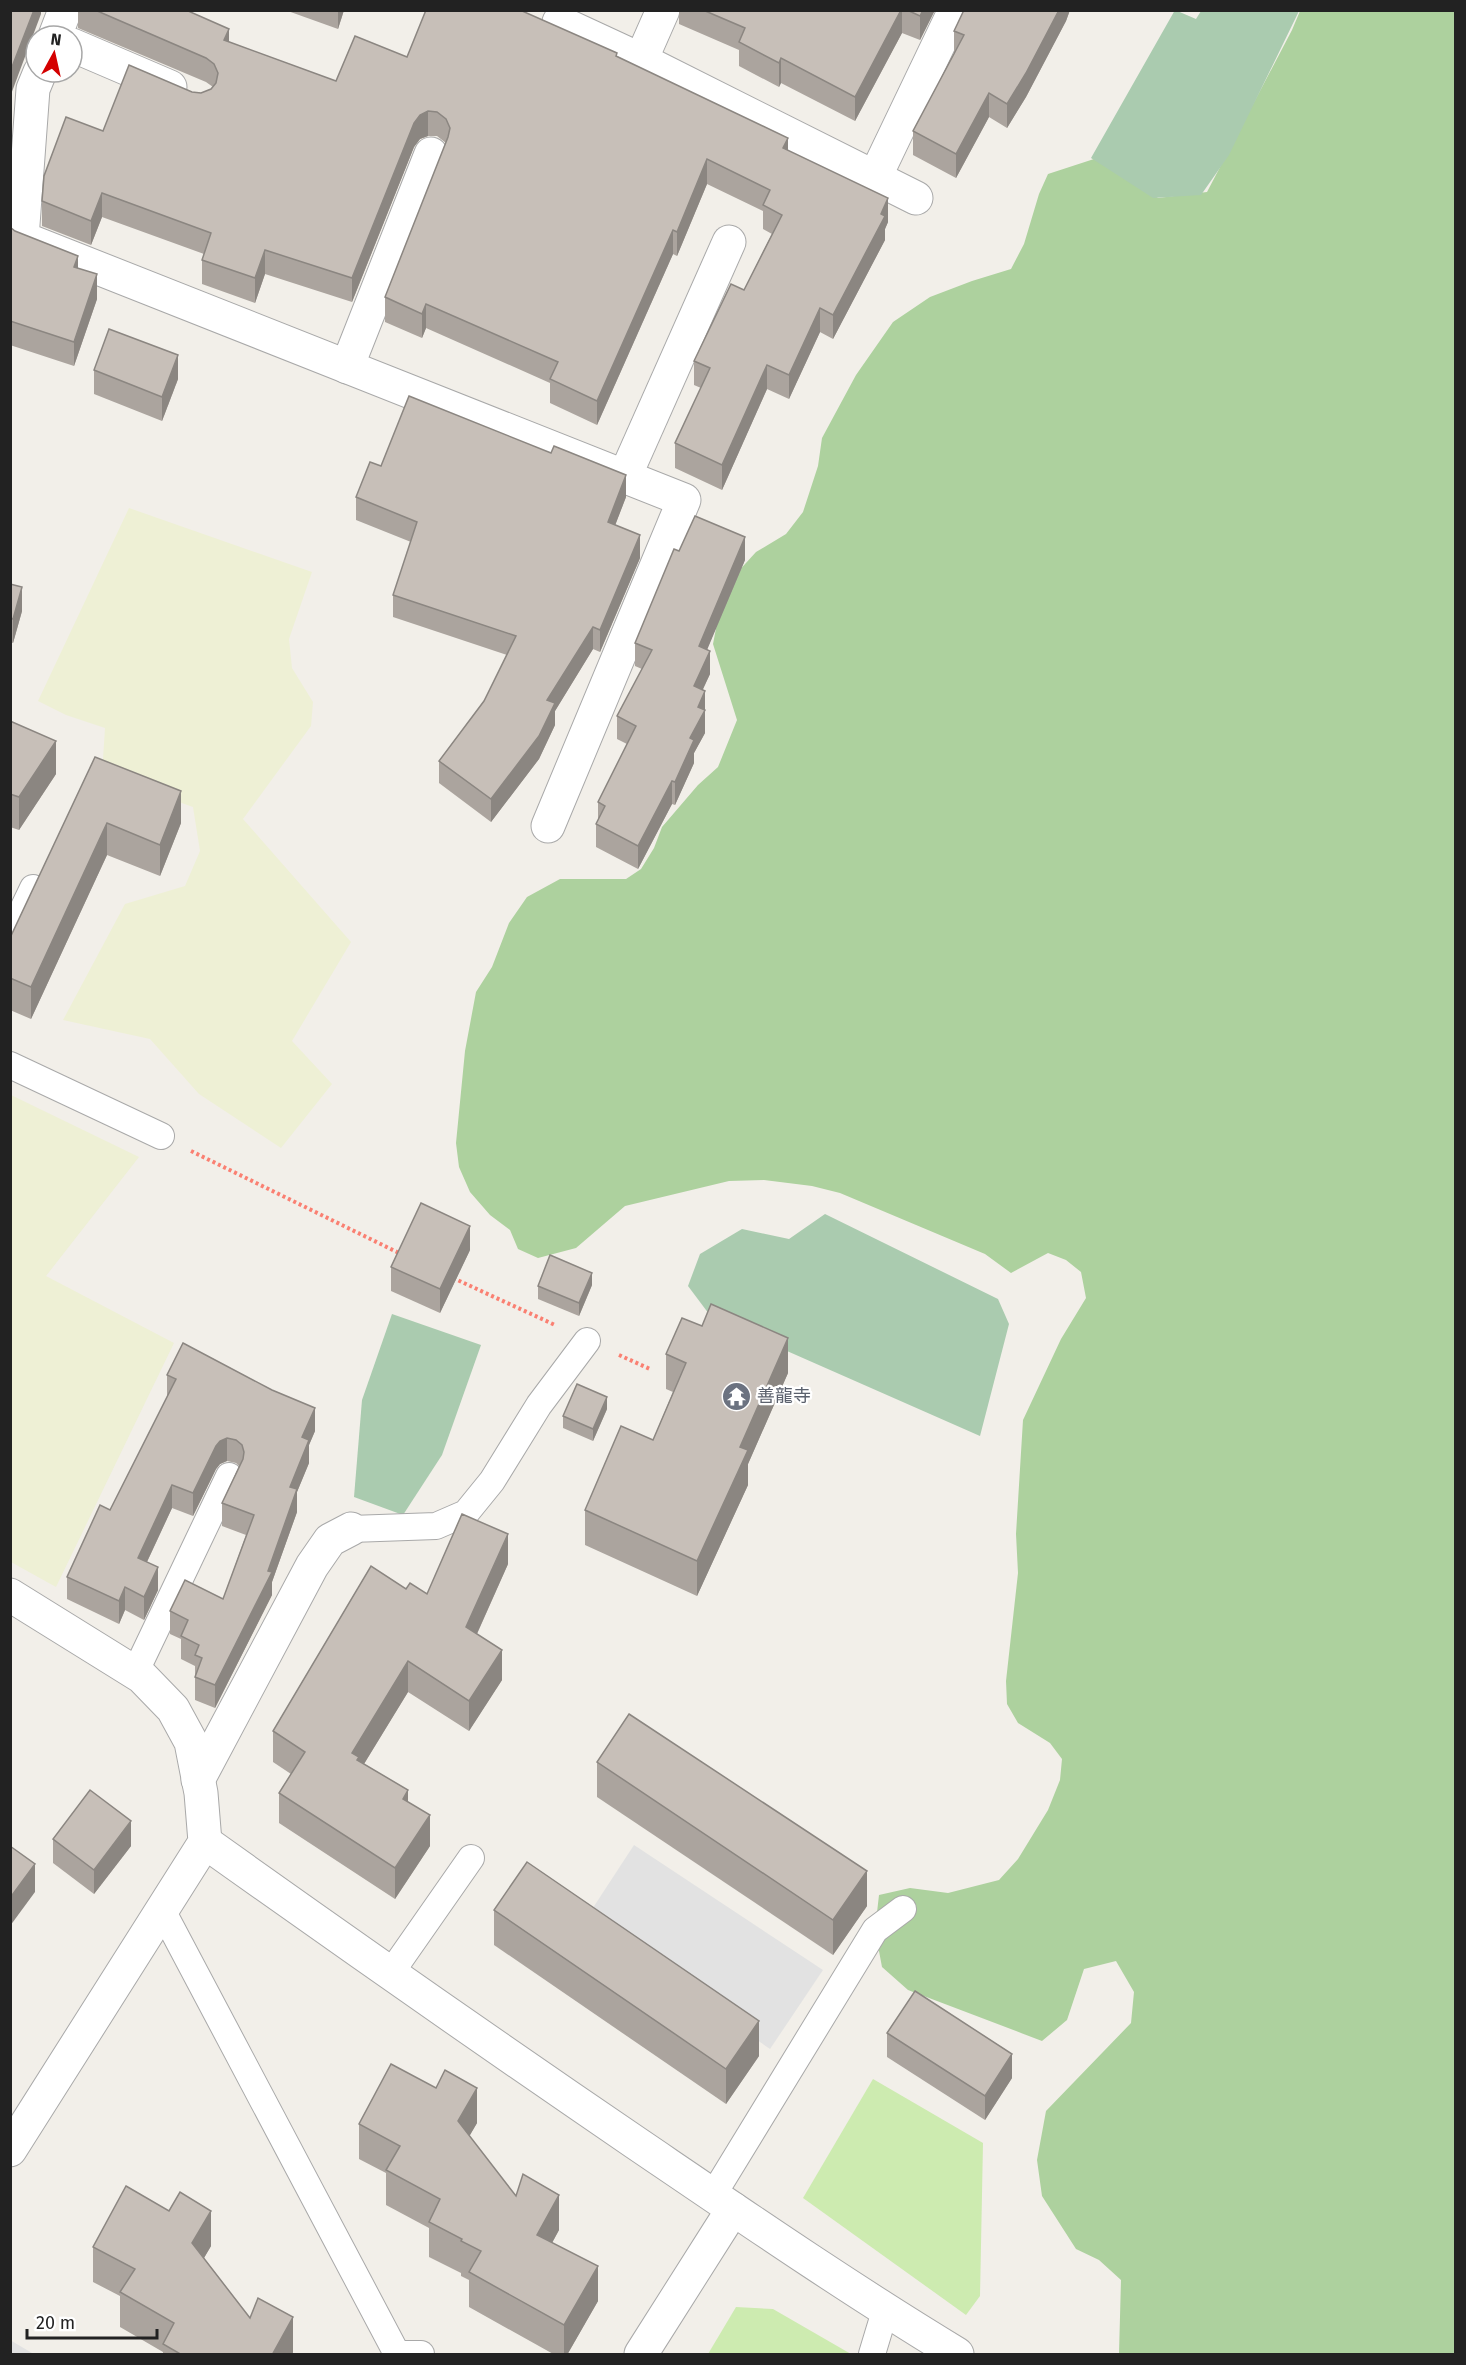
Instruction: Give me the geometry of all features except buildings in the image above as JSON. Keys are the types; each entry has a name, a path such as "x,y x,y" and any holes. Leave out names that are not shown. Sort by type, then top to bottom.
{"street":[{"path":"641,60 663,10"},
{"path":"875,177 955,10"},
{"path":"559,22 641,60 916,198"},
{"path":"84,50 199,99"},
{"path":"35,84 22,238 684,500 548,826"},
{"path":"347,367 431,154"},
{"path":"625,476 729,242"},
{"path":"198,1780 312,1566 330,1540 351,1529"},
{"path":"10,1595 135,1673 173,1709 191,1742 205,1842 10,2150"},
{"path":"205,1842 390,1974 723,2202 885,2311 957,2355"},
{"path":"641,2355 723,2202"}],"lane":[{"path":"10,936 33,888"},
{"path":"10,1065 161,1136"},
{"path":"351,1529 436,1526 466,1513 492,1481 539,1405 587,1341"},
{"path":"135,1673 229,1476"},
{"path":"390,1974 471,1858"},
{"path":"723,2202 875,1930 903,1909"},
{"path":"162,1911 405,2354"},
{"path":"872,2355 885,2311"}],"path":[{"path":"161,1136 405,1256"},
{"path":"444,1274 553,1324"}],"green space":[{"path":"1175,10 1196,19 1201,11 1299,11 1229,155 1201,195 1153,198 1091,158"},
{"path":"1300,11 1455,11 1455,2354 1119,2354 1121,2280 1099,2260 1076,2249 1042,2196 1037,2160 1046,2111 1131,2023 1134,1992 1116,1961 1084,1969 1067,2020 1042,2041 908,1990 882,1967 875,1930 879,1895 910,1888 948,1893 999,1880 1018,1859 1048,1810 1060,1780 1062,1759 1050,1743 1018,1723 1007,1704 1006,1681 1018,1573 1016,1534 1023,1420 1061,1339 1086,1298 1081,1272 1066,1260 1048,1253 1011,1273 985,1254 840,1193 812,1186 764,1180 729,1181 625,1206 576,1248 538,1258 518,1249 510,1230 490,1215 470,1192 459,1167 456,1143 465,1051 476,992 492,967 509,923 527,897 560,879 626,879 641,869 654,848 662,827 698,785 718,767 737,720 713,644 720,608 735,575 756,552 786,534 803,512 818,466 822,438 856,375 893,322 930,297 1011,269 1024,244 1039,194 1048,174 1094,159 1158,198 1207,192"},
{"path":"129,508 312,572 289,639 292,668 313,702 311,726 243,819 351,942 292,1041 332,1084 281,1148 199,1094 150,1039 63,1020 125,904 185,886 200,851 193,807 102,775 105,728 66,715 38,701"},
{"path":"11,1095 139,1157 46,1276 174,1343 56,1587 11,1562"},
{"path":"825,1214 998,1299 1009,1324 980,1436 712,1318 688,1286 700,1254 742,1229 789,1239"},
{"path":"392,1314 481,1345 442,1455 403,1515 354,1497 362,1400"},
{"path":"873,2079 983,2143 980,2296 966,2315 803,2198"},
{"path":"736,2307 773,2309 851,2354 708,2354"}],"shaded area":[{"path":"634,1845 823,1970 770,2049 585,1920"},
{"path":"10,2340 32,2353 33,2354 11,2354"}],"place":[{"name":"善龍寺","path":"736,1396"}]}
